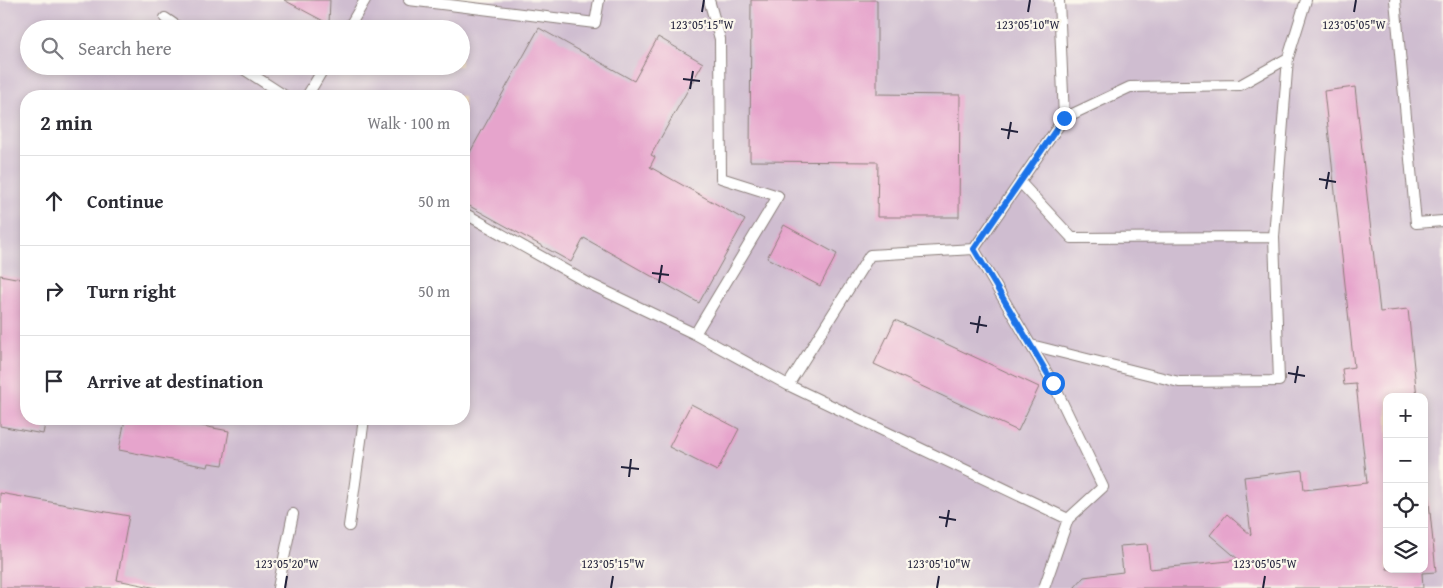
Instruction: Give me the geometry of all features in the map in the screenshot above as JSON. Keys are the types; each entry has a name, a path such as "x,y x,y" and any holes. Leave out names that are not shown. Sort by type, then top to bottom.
{"lane":[{"path":"353,20 365,0"},
{"path":"409,0 595,23 599,0"},
{"path":"695,334 778,196 721,178 720,39 710,0"},
{"path":"1059,0 1064,118"},
{"path":"1031,345 1179,382 1279,381 1274,237 1288,58 1306,0"},
{"path":"1395,0 1416,223 1443,222"},
{"path":"974,249 1064,118 1130,87 1240,85 1288,58"},
{"path":"253,75 276,90"},
{"path":"311,90 320,75"},
{"path":"1020,182 1072,238 1274,237"},
{"path":"470,216 588,283 695,334 788,386 1068,519"},
{"path":"788,386 870,255 974,249"},
{"path":"974,249 1053,383 1103,487 1068,519 1044,588"},
{"path":"349,526 363,425"},
{"path":"278,588 293,514"}],"shaded area":[{"path":"0,0 1443,0 1443,588 0,588"}],"building":[{"path":"284,0 330,0 329,20 322,20"},
{"path":"751,0 877,0 877,94 960,95 959,217 877,217 878,162 750,161"},
{"path":"539,28 634,81 658,37 703,63 651,155 655,157 650,167 745,220 699,303 584,238 571,262 470,206 470,152"},
{"path":"1355,87 1380,312 1408,309 1417,393 1383,393 1383,573 1422,573 1423,588 1074,588 1084,577 1123,572 1120,546 1147,544 1150,569 1239,560 1210,535 1227,514 1251,535 1244,477 1302,470 1304,490 1367,483 1356,384 1344,385 1342,369 1354,367 1324,91"},
{"path":"784,225 837,254 820,286 767,258"},
{"path":"0,275 20,279 20,425 45,425 43,434 0,426"},
{"path":"895,320 1039,387 1018,431 874,364"},
{"path":"691,404 739,429 717,471 669,447"},
{"path":"124,425 198,425 229,431 223,465 209,463 208,467 119,450"},
{"path":"1428,492 1436,572 1428,573"},
{"path":"0,493 129,516 117,580 157,588 0,588"}],"route":[{"path":"1053,383 974,249 1064,118"}]}
